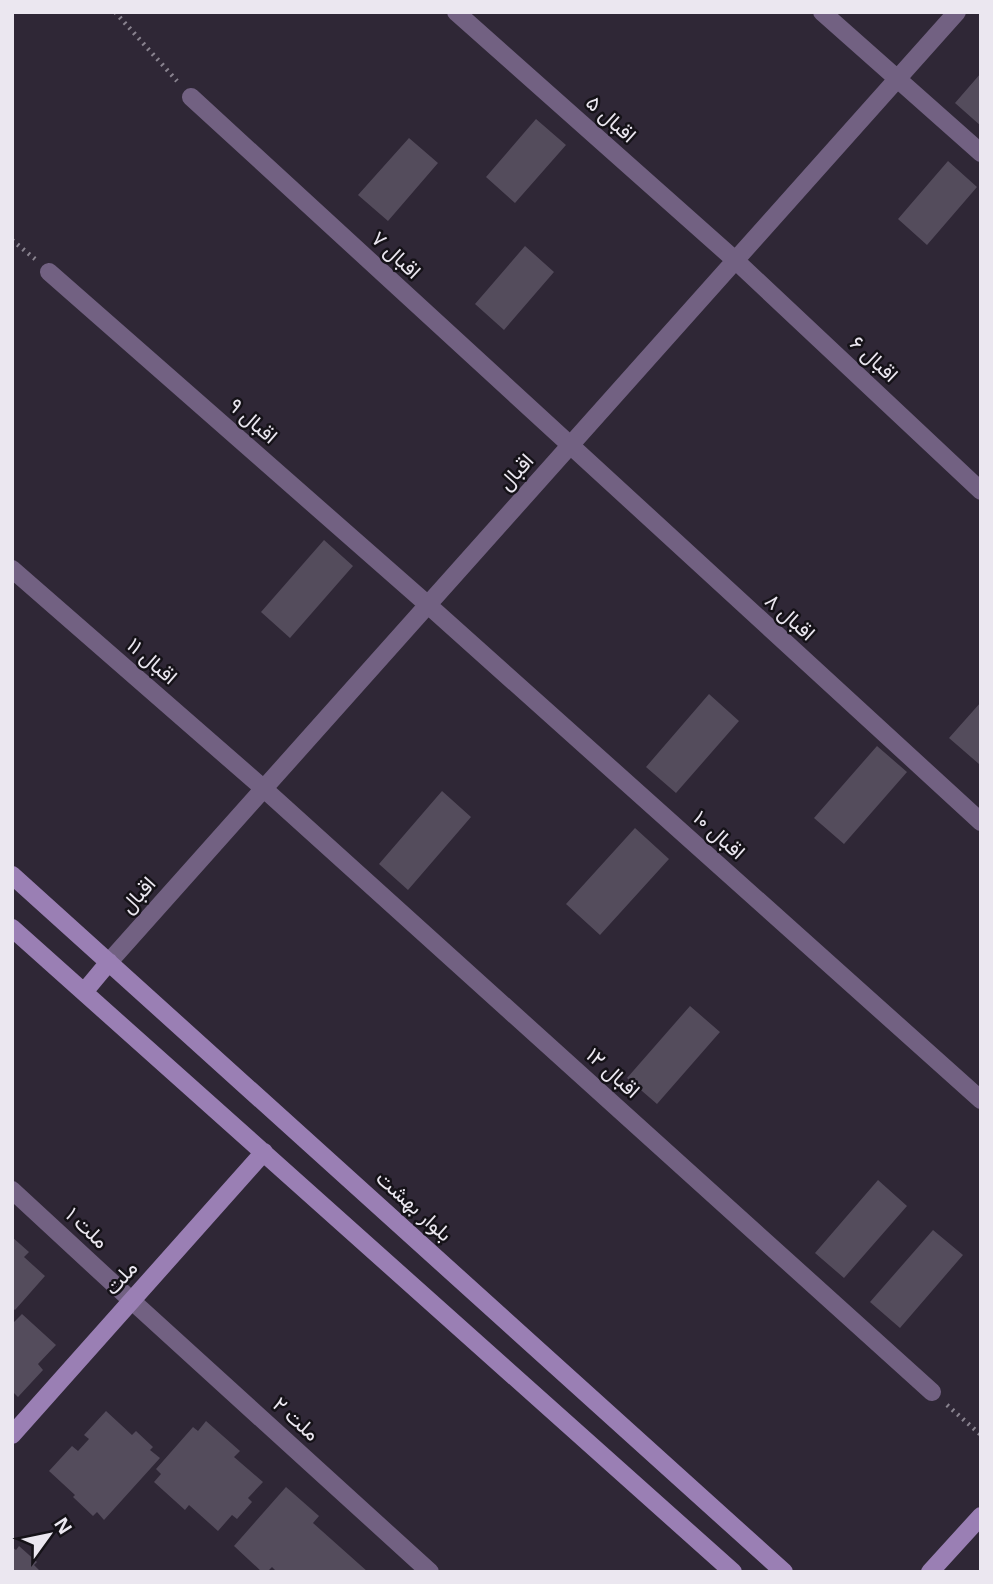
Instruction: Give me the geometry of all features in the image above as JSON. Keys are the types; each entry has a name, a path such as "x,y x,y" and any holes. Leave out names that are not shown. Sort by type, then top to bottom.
{"street":[{"name":"اقبال ۵","path":"456,12 735,260"},
{"path":"822,12 981,153"},
{"name":"اقبال","path":"109,962 957,12"},
{"name":"اقبال ۷","path":"191,97 569,446"},
{"name":"اقبال ۶","path":"735,260 981,491"},
{"name":"اقبال ۹","path":"49,272 427,604"},
{"name":"اقبال ۸","path":"569,446 981,822"},
{"name":"اقبال ۱۱","path":"12,569 263,788"},
{"name":"اقبال ۱۰","path":"427,604 981,1100"},
{"name":"اقبال ۱۲","path":"263,788 932,1392"},
{"name":"بلوار بهشت","path":"12,875 784,1572"},
{"path":"12,928 733,1572"},
{"path":"84,992 109,962"},
{"name":"ملت","path":"12,1435 264,1152"},
{"name":"ملت ۱","path":"12,1190 131,1300"},
{"name":"ملت ۲","path":"131,1300 430,1572"},
{"path":"930,1572 981,1516"}],"path":[{"path":"115,12 191,97"},
{"path":"12,240 49,272"},
{"path":"932,1392 981,1435"}],"building":[{"path":"981,73 981,126 955,103"},
{"path":"536,119 566,145 515,203 486,177"},
{"path":"409,138 438,163 388,221 358,195"},
{"path":"948,161 977,187 927,245 898,219"},
{"path":"525,246 554,272 504,330 475,304"},
{"path":"324,540 353,566 290,638 261,612"},
{"path":"709,694 739,721 676,793 646,767"},
{"path":"981,702 981,762 979,764 949,738"},
{"path":"877,746 907,772 844,844 814,818"},
{"path":"442,791 471,817 408,890 379,864"},
{"path":"635,828 669,859 600,935 566,904"},
{"path":"690,1006 720,1032 657,1104 627,1078"},
{"path":"878,1180 907,1206 844,1278 815,1253"},
{"path":"933,1230 963,1255 900,1328 870,1302"},
{"path":"12,1237 29,1252 24,1257 45,1276 15,1310 12,1308"},
{"path":"22,1314 56,1345 38,1364 43,1370 18,1397 12,1391 12,1324"},
{"path":"106,1411 132,1435 136,1431 153,1447 150,1450 160,1458 104,1520 97,1512 93,1516 49,1471 72,1446 78,1451 89,1439 84,1435"},
{"path":"206,1421 240,1451 234,1457 263,1482 248,1498 252,1502 237,1519 232,1515 218,1531 189,1505 185,1510 154,1482 161,1474 156,1469 193,1427 198,1431"},
{"path":"286,1487 319,1516 313,1523 368,1572 277,1572 272,1567 267,1572 262,1572 234,1546"},
{"path":"19,1546 37,1562 34,1565 41,1572 12,1572 12,1547 16,1550"}]}
